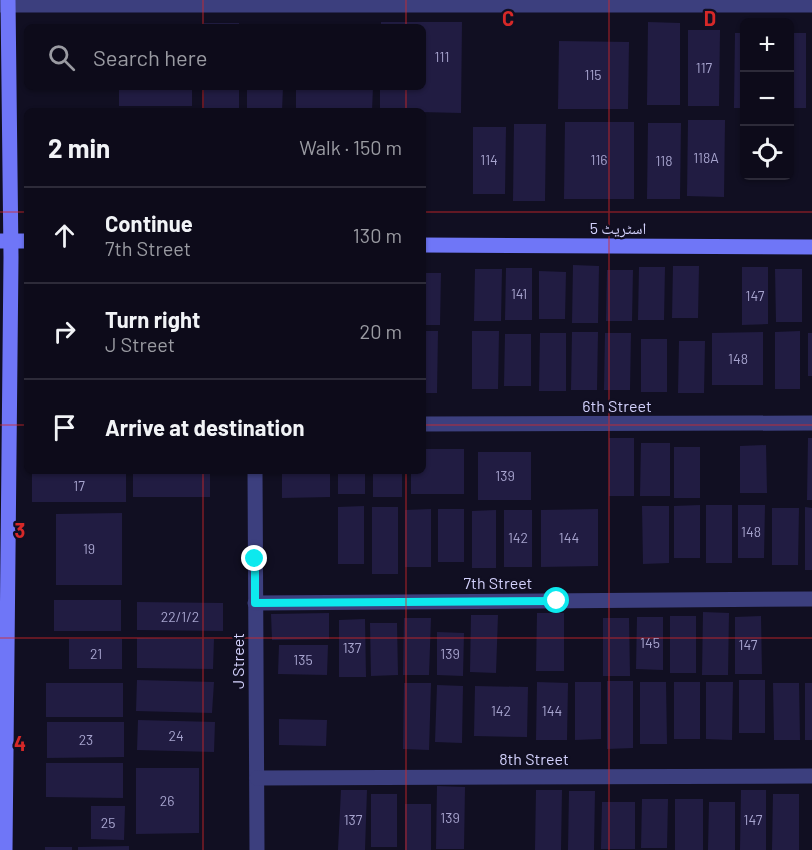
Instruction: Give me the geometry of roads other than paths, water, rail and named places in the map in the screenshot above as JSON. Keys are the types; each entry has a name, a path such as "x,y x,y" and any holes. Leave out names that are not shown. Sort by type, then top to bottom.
{"street":[{"path":"5,850 13,241 5,4 812,5"},
{"name":"اسٹریٹ 5","path":"426,245 812,247"},
{"name":"6th Street","path":"426,424 812,423"},
{"name":"J Street","path":"255,474 258,850"},
{"name":"7th Street","path":"255,603 812,599"},
{"name":"8th Street","path":"257,778 812,776"}]}
